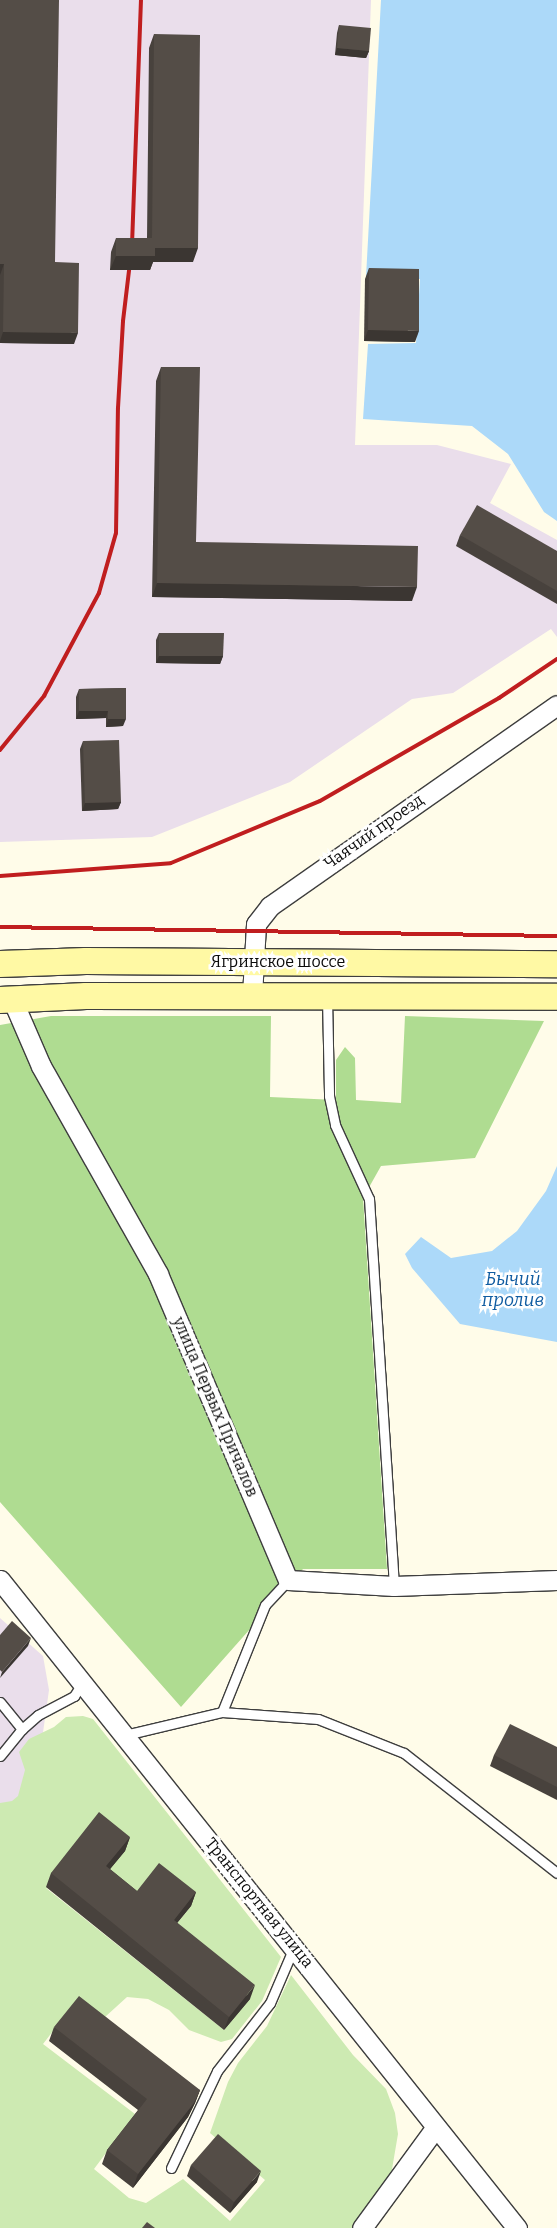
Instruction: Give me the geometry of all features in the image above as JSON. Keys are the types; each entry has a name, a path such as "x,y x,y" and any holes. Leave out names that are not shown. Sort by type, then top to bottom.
{"main road":[{"name":"Ягринское шоссе","path":"0,964 253,962 557,964"},
{"path":"6,999 252,996 557,997"}],"street":[{"name":"Чаячий проезд","path":"252,996 256,924 270,906 557,705"},
{"name":"улица Первых Причалов","path":"6,999 41,1066 158,1274 288,1580"},
{"name":"Транспортная улица","path":"0,1580 84,1682 516,2228"},
{"path":"288,1580 394,1586 557,1580"},
{"path":"362,2228 436,2127"}],"lane":[{"path":"326,997 329,1096 336,1125 369,1199 394,1586"},
{"path":"222,1712 265,1605 288,1580"},
{"path":"0,1756 22,1729 38,1715 74,1696 84,1682"},
{"path":"0,1702 22,1729"},
{"path":"125,1736 222,1712 318,1719 404,1753 557,1873"},
{"path":"171,2168 217,2071 270,2003 294,1946"}],"shaded area":[{"path":"0,0 371,0 355,445 437,445 511,464 490,503 557,540 557,637 551,629 453,693 412,699 290,782 152,837 0,842"},
{"path":"0,1618 43,1656 49,1690 4,2009 0,2014"}],"green space":[{"path":"51,1016 271,1016 270,1097 336,1100 336,1060 345,1047 355,1058 356,1100 401,1103 405,1016 544,1021 475,1158 381,1166 363,1198 387,1569 303,1569 181,1707 0,1502 0,1025"},
{"path":"83,1716 93,1719 281,1957 262,2001 232,2039 221,2042 189,2030 169,2010 148,1999 127,1997 105,2017 74,2004 43,2044 135,2114 94,2169 129,2198 146,2203 183,2179 230,2221 265,2180 210,2133 228,2082 238,2063 267,2026 291,1975 353,2055 386,2089 395,2113 398,2134 390,2181 355,2228 0,2228 0,1803 12,1801 18,1796 25,1770 19,1752 29,1739 54,1727 66,1717","holes":["46,1888 132,1905 191,1906 168,1934 249,1999 224,2030"]}],"water":[{"path":"381,0 557,0 557,521 544,512 508,454 472,426 363,419 368,344 416,343 420,279 366,277"},
{"name":"Бычий пролив","path":"557,1166 557,1342 460,1324 412,1268 405,1254 421,1237 451,1258 492,1251 517,1231 546,1191"}],"building":[{"path":"0,0 59,0 55,262 79,263 78,333 3,332 4,264 0,264"},
{"path":"339,25 371,28 369,51 337,48"},
{"path":"154,34 200,35 198,248 155,248 155,256 116,256 116,238 152,238"},
{"path":"369,268 419,269 419,331 368,330"},
{"path":"161,367 200,367 196,542 418,546 417,587 157,583"},
{"path":"477,505 557,551 557,591 460,535"},
{"path":"159,633 224,633 223,656 159,656"},
{"path":"126,688 126,719 108,719 108,711 79,711 79,689"},
{"path":"119,740 121,802 85,803 83,741"},
{"path":"12,1621 31,1638 2,1672 0,1670 0,1635"},
{"path":"510,1724 557,1747 557,1787 494,1755"},
{"path":"99,1812 130,1837 106,1866 137,1891 159,1863 196,1892 174,1920 255,1985 229,2017 51,1873"},
{"path":"79,1996 200,2090 194,2103 138,2174 107,2150 147,2099 54,2027"},
{"path":"218,2134 261,2171 234,2202 191,2165"},
{"path":"147,2222 155,2228 142,2228"}],"railway":[{"path":"0,750 44,696 99,593 116,533 118,408 123,321 132,245 141,0"},
{"path":"0,876 171,863 320,801 499,698 557,659"},
{"path":"0,927 557,936"}]}
